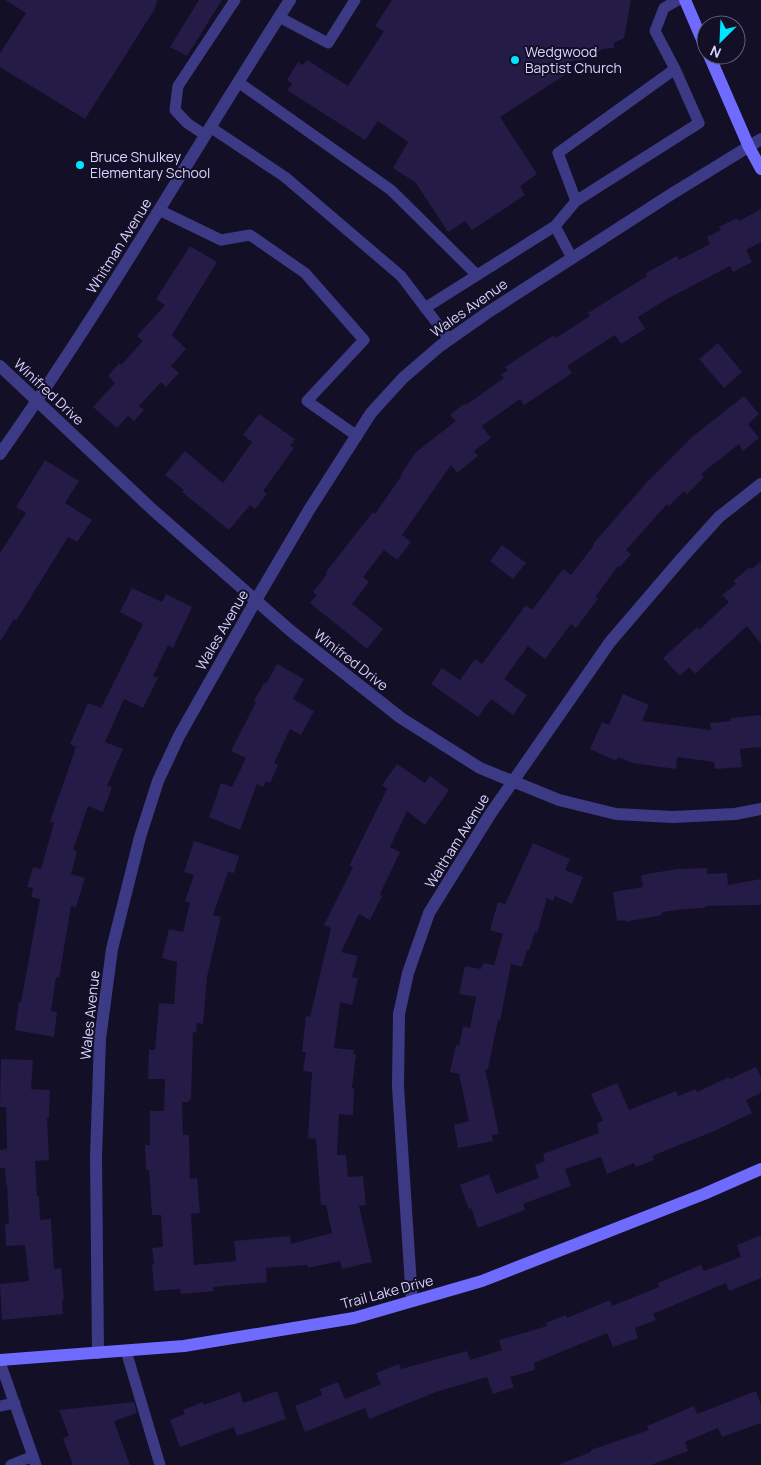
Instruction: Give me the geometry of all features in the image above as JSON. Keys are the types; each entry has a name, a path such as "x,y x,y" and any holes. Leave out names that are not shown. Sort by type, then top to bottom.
{"street":[{"name":"Whitman Avenue","path":"0,454 98,308 290,0"},
{"path":"685,0 696,26"},
{"path":"713,65 749,147 761,169"},
{"name":"Wales Avenue","path":"98,1353 96,1157 100,1039 112,949 140,837 158,781 179,736 309,510 371,413 403,378 440,346 486,313 670,194 761,139"},
{"name":"Winifred Drive","path":"0,366 154,511 292,632 401,718 480,768 559,800 616,814 673,817 735,814 761,808"},
{"name":"Waltham Avenue","path":"412,1301 398,1086 399,1014 408,973 429,913 491,813 610,642 719,518 761,484"},
{"name":"Trail Lake Drive","path":"0,1361 184,1346 344,1320 482,1281 704,1194 761,1169"}],"lane":[{"path":"235,0 178,86 175,110 187,123 207,131 285,177 401,276 449,339"},
{"path":"279,17 328,43 355,0"},
{"path":"425,308 555,226 576,201 699,122 655,31 664,8 678,0"},
{"path":"576,201 558,153 675,69"},
{"path":"238,82 391,190 477,275"},
{"path":"159,210 221,240 250,235 305,272 364,340 307,401 357,436"},
{"path":"555,226 572,258"},
{"path":"126,1351 160,1465"},
{"path":"0,1361 35,1460 11,1465"},
{"path":"0,1406 14,1403"}],"building":[{"path":"5,0 158,0 156,7 85,119 0,67 0,53 26,13"},
{"path":"199,0 222,0 187,56 170,47"},
{"path":"392,0 631,0 624,38 614,43 614,48 603,49 587,59 565,62 565,75 500,117 537,174 520,186 525,195 472,230 465,221 448,232 416,183 393,168 408,142 378,121 365,140 287,90 292,84 287,80 298,62 303,65 307,60 348,86 384,31 375,26"},
{"path":"761,209 761,242 746,250 752,262 733,272 730,266 667,299 638,317 645,329 621,344 615,335 567,366 572,373 524,405 520,399 482,426 491,438 474,451 478,456 457,473 451,465 402,535 411,542 397,560 384,550 363,577 369,582 352,604 383,629 367,649 310,603 317,595 313,592 327,574 326,572 373,512 375,514 416,452 456,421 450,415 504,378 501,375 508,370 505,367 554,335 556,338 590,316 588,313 647,276 646,273 677,256 679,260 710,244 707,237 721,230 719,227 737,218 739,221"},
{"path":"190,246 217,262 172,335 186,349 171,366 179,373 166,387 161,382 139,406 144,410 134,421 128,416 117,428 93,407 115,383 108,376 143,341 137,336 165,305 156,299"},
{"path":"718,343 742,372 724,388 699,359"},
{"path":"744,396 759,414 748,424 759,438 743,451 739,444 701,474 704,477 687,494 684,491 669,506 667,504 626,550 631,554 620,567 618,566 595,597 598,599 576,628 571,624 545,659 528,646 504,679 527,695 513,715 491,699 478,717 431,684 442,668 460,680 475,659 482,664 526,605 532,610 563,569 571,575 593,544 647,482 692,437"},
{"path":"259,414 295,439 290,446 294,448 263,491 267,494 255,509 250,505 229,530 182,492 184,490 165,475 185,451 223,483 252,442 243,435"},
{"path":"45,460 79,481 65,503 92,520 77,542 68,537 16,621 14,619 0,642 0,553 26,513 16,507"},
{"path":"502,545 526,563 513,579 490,561"},
{"path":"761,561 761,644 747,626 695,674 689,667 680,676 663,658 697,627 699,630 729,602 722,595 736,584 733,581 750,567 752,569"},
{"path":"132,588 162,602 166,594 192,607 173,648 168,645 153,676 158,678 143,708 124,699 105,742 123,749 107,786 112,787 103,812 88,806 73,850 77,851 71,874 85,878 76,907 71,906 59,978 56,977 51,1011 57,1012 54,1037 15,1030 40,899 31,897 33,888 27,887 33,867 41,869 54,823 50,822 76,747 70,744 88,703 101,708 143,624 120,612"},
{"path":"277,664 304,679 293,699 314,711 301,735 290,729 274,763 278,765 270,783 266,781 263,787 257,784 240,830 209,817 221,783 232,787 246,758 231,751 256,702 254,701"},
{"path":"623,694 649,705 642,721 711,730 710,723 731,721 731,718 761,715 761,747 740,749 742,767 715,769 714,762 677,757 676,769 633,763 618,757 616,761 590,749 602,722 609,725"},
{"path":"397,764 425,783 430,776 449,790 425,825 407,811 390,847 400,852 380,894 382,896 370,920 359,914 341,952 358,956 352,977 358,978 352,1005 340,1002 334,1048 354,1050 353,1054 356,1054 352,1088 354,1088 353,1115 339,1114 337,1155 346,1155 348,1177 363,1176 366,1205 359,1206 372,1262 342,1269 340,1261 308,1268 307,1265 266,1268 267,1282 213,1287 214,1291 181,1294 180,1289 154,1291 152,1248 163,1247 161,1215 152,1215 145,1145 150,1145 150,1111 164,1111 165,1079 148,1079 149,1050 155,1050 159,1003 174,1004 177,962 162,958 169,929 183,932 190,903 185,901 194,875 184,872 194,841 239,856 234,873 228,872 213,915 221,917 207,977 203,1024 197,1023 196,1033 193,1032 191,1100 189,1099 189,1102 182,1102 183,1135 189,1135 190,1179 197,1178 200,1213 191,1214 194,1265 236,1261 234,1241 290,1236 291,1244 332,1233 326,1205 321,1205 316,1139 308,1138 312,1072 303,1071 306,1052 302,1052 306,1016 310,1017 331,928 324,925 353,867 349,866 387,789 382,785"},
{"path":"533,843 570,859 565,870 583,877 572,904 555,896 553,901 547,898 537,933 535,932 529,951 527,950 522,967 511,964 500,1021 498,1020 488,1069 485,1069 499,1134 492,1135 493,1141 458,1148 454,1125 469,1121 459,1074 450,1072 456,1045 459,1046 463,1026 470,1028 476,997 459,994 465,966 481,969 483,963 494,965 503,934 490,930 498,902 505,904"},
{"path":"707,868 707,874 727,873 728,885 761,879 761,905 705,906 705,908 662,912 662,915 625,922 625,920 617,921 613,892 643,887 641,875 677,869"},
{"path":"1,1059 33,1060 31,1089 50,1090 49,1118 47,1118 49,1160 35,1161 37,1196 39,1196 40,1220 51,1219 54,1269 61,1268 64,1299 62,1300 63,1314 2,1320 0,1284 29,1281 25,1245 6,1246 5,1224 9,1223 7,1185 5,1168 0,1168 0,1150 7,1149 6,1107 0,1107"},
{"path":"756,1067 761,1077 761,1093 746,1100 752,1113 712,1132 652,1156 654,1160 636,1167 634,1163 607,1174 601,1157 565,1169 571,1186 523,1204 525,1210 478,1228 460,1185 489,1174 496,1194 539,1178 535,1165 545,1161 543,1154 599,1133 597,1123 603,1121 591,1094 617,1083 629,1110 676,1091 678,1096 696,1089 697,1092"},
{"path":"761,1235 761,1278 729,1291 726,1283 653,1314 656,1320 635,1328 638,1338 613,1347 607,1333 534,1363 535,1370 510,1377 514,1387 493,1394 487,1377 436,1392 369,1419 365,1408 305,1432 295,1406 322,1395 320,1389 338,1382 345,1399 381,1384 376,1373 399,1364 401,1369 467,1351 470,1360 502,1350 499,1340 547,1326 546,1323 566,1315 567,1318 610,1300 612,1306 659,1287 658,1283 701,1265 704,1271 741,1257 737,1245"},
{"path":"277,1391 286,1419 237,1436 234,1427 180,1447 170,1420 185,1414 183,1410 203,1402 204,1405 240,1392 243,1403"},
{"path":"756,1391 761,1404 761,1423 722,1437 718,1428 685,1442 688,1451 651,1465 560,1465 591,1452 591,1450 649,1430 647,1426 694,1406 697,1414"},
{"path":"134,1402 137,1413 114,1421 130,1465 73,1465 63,1438 69,1436 59,1410"}],"place":[{"name":"Wedgwood Baptist Church","path":"515,60"},
{"name":"Bruce Shulkey Elementary School","path":"80,165"}]}
